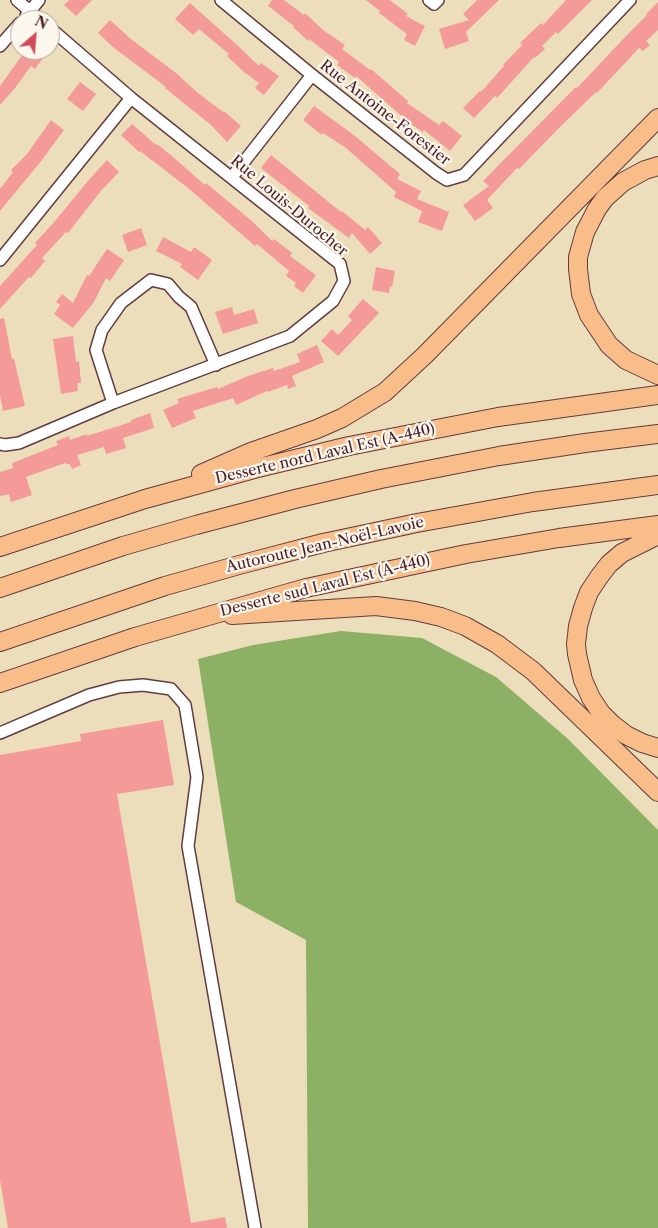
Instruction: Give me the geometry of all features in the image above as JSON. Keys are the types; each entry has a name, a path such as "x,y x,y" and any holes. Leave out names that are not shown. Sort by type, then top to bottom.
{"highway":[{"path":"145,499 251,452 354,412 385,392 425,355 658,118"},
{"path":"658,166 645,170 622,182 597,208 585,232 578,257 578,269 581,294 588,315 609,346 626,360 658,375"},
{"name":"Desserte nord Laval Est (A-440)","path":"0,547 145,499 262,467 409,434 529,412 658,395"},
{"path":"0,588 196,524 285,501 411,473 516,453 658,434"},
{"name":"Autoroute Jean-Noël-Lavoie","path":"0,642 173,584 314,546 402,526 533,502 658,485"},
{"name":"Desserte sud Laval Est (A-440)","path":"0,683 88,652 202,616 306,588 424,562 551,539 658,525"},
{"path":"658,535 622,553 599,577 589,592 582,608 576,644 583,680 591,698 601,713 612,725 626,735 658,748"},
{"path":"202,616 301,612 376,606 415,611 453,621 486,637 532,671 658,792"}],"street":[{"path":"31,10 39,0"},
{"name":"Rue Antoine-Forestier","path":"221,0 312,75 447,180 464,175 630,0"},
{"path":"429,0 434,4 438,0"},
{"path":"0,46 10,34"},
{"name":"Rue Louis-Durocher","path":"0,444 19,443 113,403 290,336 333,301 344,280 340,264 232,176 131,98 60,37"},
{"path":"232,176 312,75"},
{"path":"0,260 131,98"},
{"path":"113,403 96,350 102,330 121,303 151,280 168,284 178,297 191,307 216,365"},
{"path":"0,733 89,695 119,687 143,685 171,690 185,705 197,777 188,846 255,1228"}],"green space":[{"path":"341,631 422,638 496,677 567,738 658,830 658,1228 308,1228 306,940 236,902 198,659 253,645"}],"building":[{"path":"69,0 92,0 76,16 64,5"},
{"path":"272,0 284,0 304,15 305,13 323,30 345,45 342,49 371,69 408,101 407,103 439,125 443,121 462,136 450,151 424,130 423,132 405,120 356,76 355,78 337,65 339,62 309,39 308,41 294,26 268,6"},
{"path":"366,0 390,0 408,14 406,16 425,26 415,46 404,40 407,34 379,13 380,11"},
{"path":"477,0 499,0 466,32 469,41 445,49 439,29 469,20 463,14"},
{"path":"566,0 592,0 558,34 556,32 542,46 545,49 534,57 497,98 495,96 474,118 463,108 481,92 504,66 522,45 520,43 541,23 543,25"},
{"path":"658,2 658,30 646,41 650,45 643,51 639,48 597,93 519,169 517,168 487,200 493,208 475,221 463,205 489,186 483,181 577,88"},
{"path":"190,3 259,66 261,63 279,76 264,95 255,88 259,83 227,56 229,54 199,29 193,35 175,19"},
{"path":"110,20 131,39 241,126 227,142 211,125 166,87 114,48 98,33"},
{"path":"19,60 42,60 35,69 31,66 0,105 0,86"},
{"path":"80,82 96,94 83,111 67,99"},
{"path":"314,106 355,136 400,174 397,179 421,191 417,199 449,212 442,231 418,222 422,211 394,197 396,192 346,148 323,133 322,135 303,120"},
{"path":"51,120 64,130 0,211 0,189 13,172 11,170 27,154"},
{"path":"132,124 205,185 206,183 252,221 272,241 274,239 292,253 290,256 316,275 303,293 294,286 296,283 286,276 289,271 257,244 255,246 188,188 139,152 121,135"},
{"path":"271,155 365,230 368,227 382,243 370,254 352,233 349,238 308,208 309,206 261,168"},
{"path":"107,160 119,172 100,192 68,233 66,232 42,258 45,261 31,278 29,277 0,309 0,286 37,245 35,243"},
{"path":"141,228 147,245 128,252 122,235"},
{"path":"163,237 191,252 194,247 212,260 198,280 180,267 182,264 156,251"},
{"path":"107,249 124,260 110,281 106,278 94,302 73,328 54,314 60,305 56,302 62,294 73,303 87,275 89,276"},
{"path":"376,267 395,271 389,293 372,290"},
{"path":"363,299 379,313 338,356 321,341 332,329 338,335 352,320 348,316"},
{"path":"232,307 234,315 254,309 258,323 223,334 215,312"},
{"path":"4,318 12,359 14,359 25,406 3,411 0,395 0,319"},
{"path":"73,336 76,362 79,361 81,383 77,383 78,391 61,394 53,339"},
{"path":"317,345 324,362 292,376 296,386 288,389 287,385 267,391 236,405 233,398 193,411 196,418 172,428 163,410 179,403 177,399 217,387 218,389 248,376 273,368 274,371 300,362 297,354"},
{"path":"150,413 154,428 123,438 126,448 106,454 104,447 77,455 81,465 72,469 70,464 65,463 26,477 32,495 11,502 9,494 0,496 0,472 13,468 12,463 58,445 56,441 69,436 70,440 87,434 87,436 131,422 131,420"},
{"path":"163,720 174,785 117,794 191,1223 225,1217 227,1228 8,1228 0,1180 0,755 81,741 80,734"}]}
